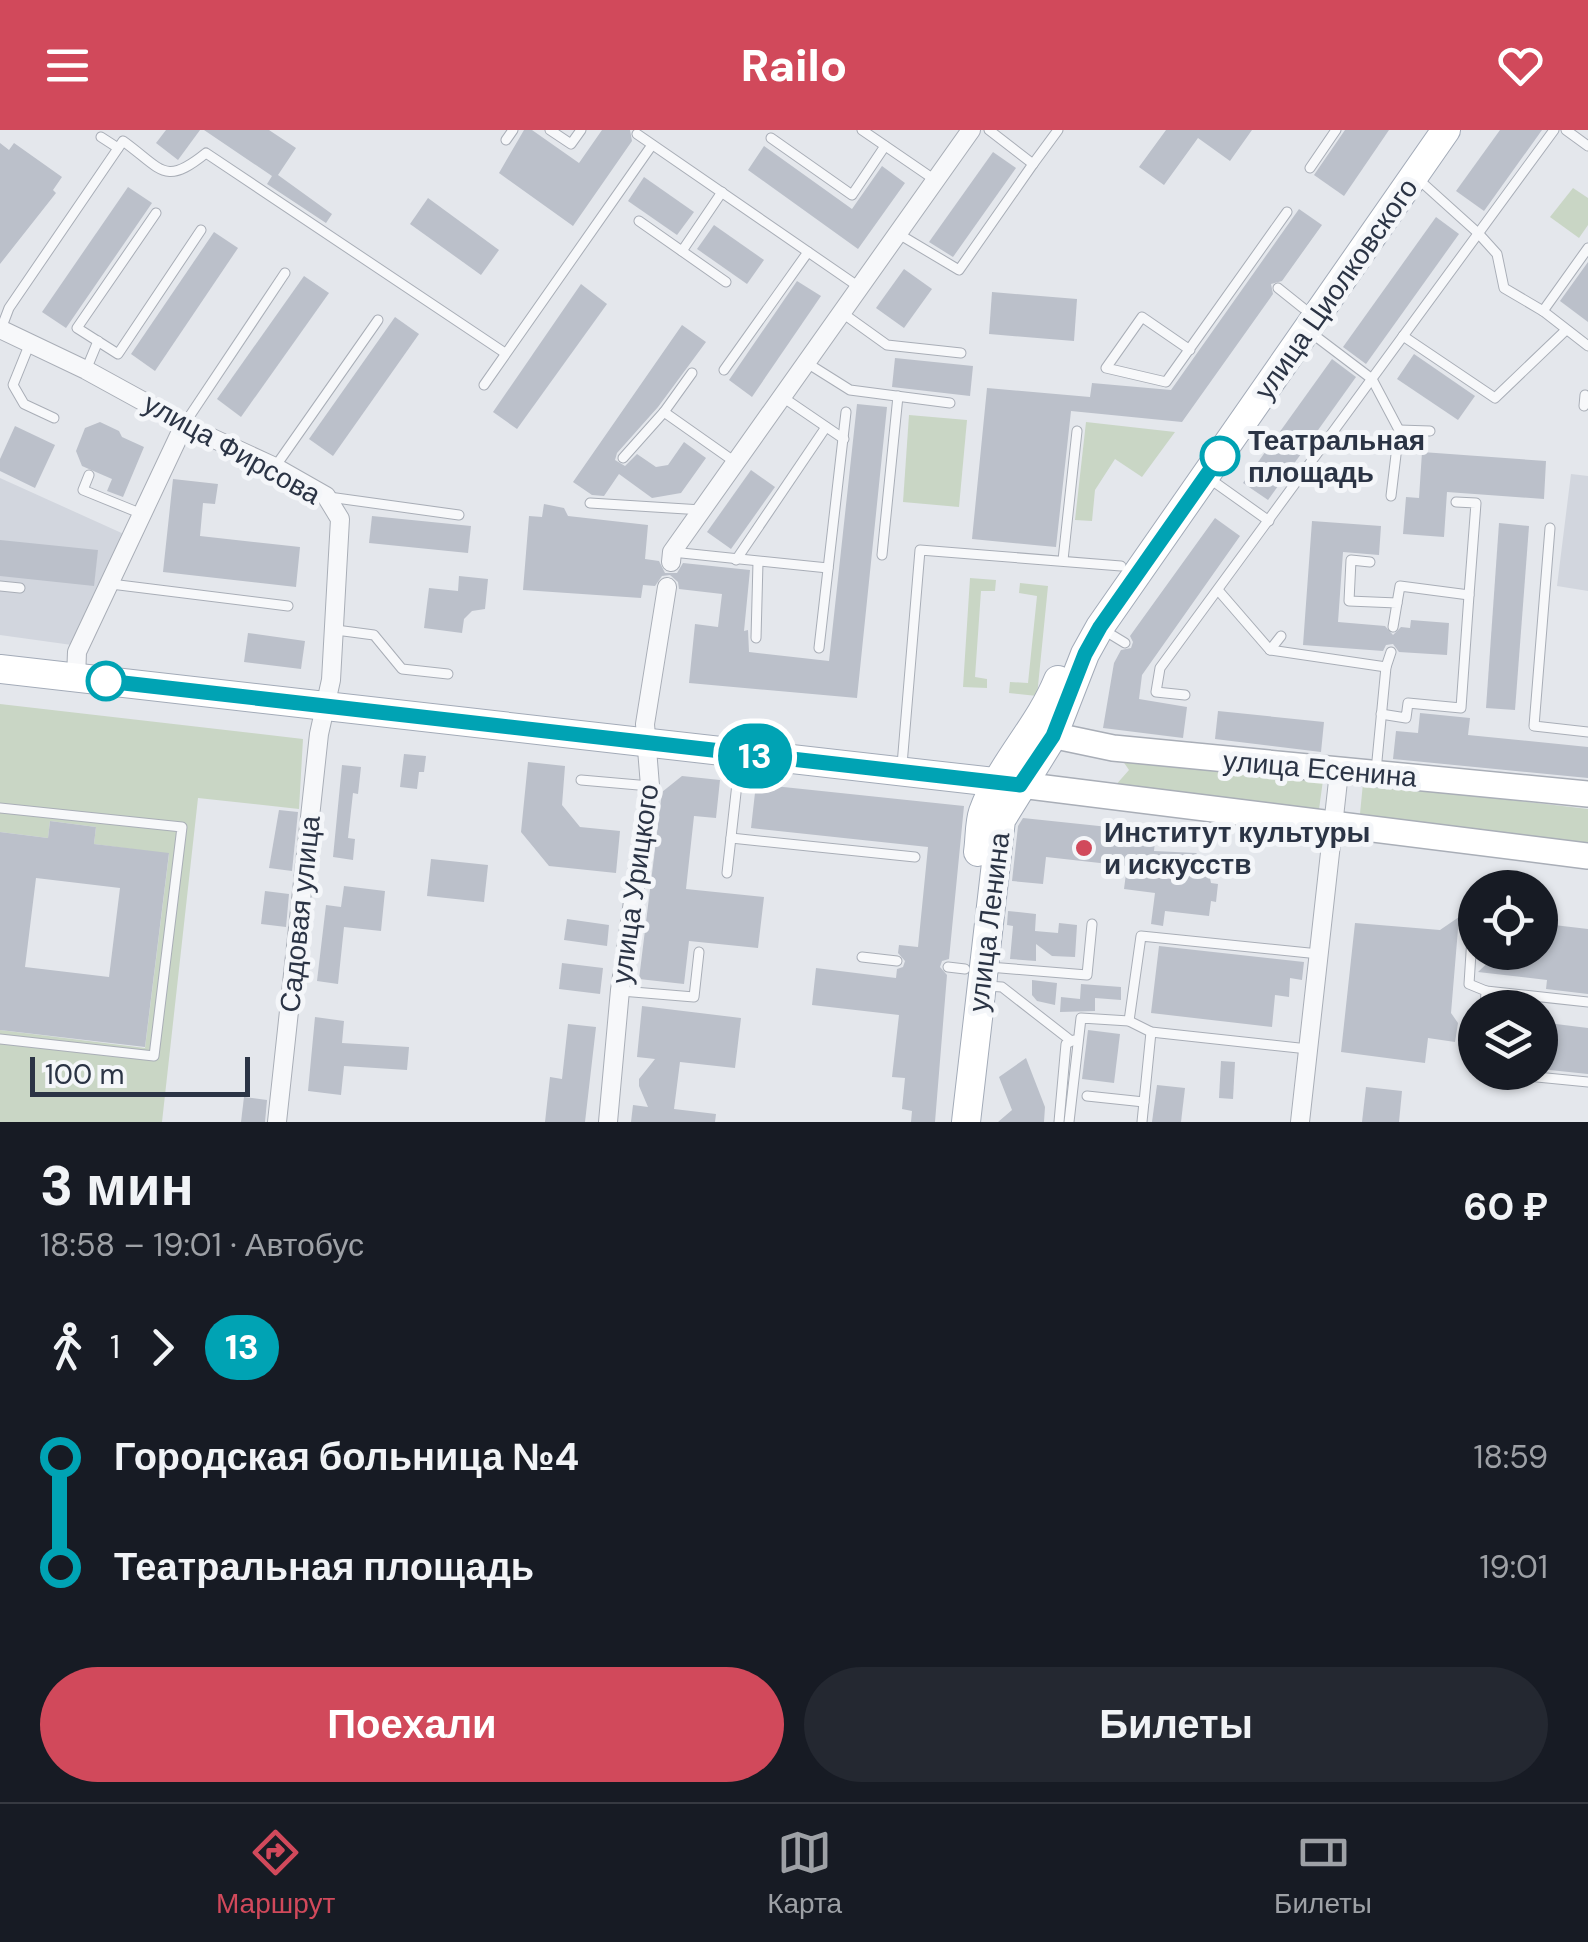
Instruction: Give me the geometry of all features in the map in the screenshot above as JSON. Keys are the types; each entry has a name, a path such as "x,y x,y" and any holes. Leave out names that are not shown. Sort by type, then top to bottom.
{"main road":[{"name":"улица Циолковского","path":"1042,734 1100,627 1205,476 1427,130"},
{"name":"улица Циолковского","path":"1042,734 1050,701 1080,634 1121,566 1446,130"},
{"name":"улица Есенина","path":"0,669 740,754 903,762 1010,783 1588,856"},
{"name":"улица Есенина","path":"1042,734 1114,748 1588,794"},
{"name":"улица Ленина","path":"951,1122 968,972 1001,820 1010,783 1042,734"},
{"name":"улица Ленина","path":"966,1122 968,972"}],"street":[{"path":"672,557 734,462 970,130"},
{"name":"улица Фирсова","path":"0,329 326,496 340,519 336,630 326,707"},
{"path":"76,678 78,652 185,423"},
{"name":"улица Урицкого","path":"608,1122 620,990 650,786 645,724 667,587"},
{"name":"Садовая улица","path":"278,1122 317,753 326,707"},
{"path":"1300,1122 1339,772"}],"lane":[{"path":"0,329 9,308 120,145 119,130"},
{"path":"506,140 513,130"},
{"path":"550,130 571,144 581,130"},
{"path":"862,130 935,180"},
{"path":"990,130 1033,164"},
{"path":"897,233 960,270 1058,130"},
{"path":"1310,168 1336,130"},
{"path":"1185,695 1156,692 1160,668 1554,130"},
{"path":"1566,130 1588,146"},
{"path":"637,134 859,287"},
{"path":"101,137 168,173 182,172 206,153 505,353"},
{"path":"771,138 852,195 885,146"},
{"path":"484,385 652,145"},
{"path":"1415,175 1497,254 1504,288 1588,346"},
{"path":"682,251 722,192"},
{"path":"1190,350 1142,317 1106,368 1166,382 1252,269 1288,212"},
{"path":"156,214 77,328 118,354 201,230"},
{"path":"638,221 726,282"},
{"path":"1542,311 1588,248"},
{"path":"724,370 808,252"},
{"path":"185,423 285,274"},
{"path":"1278,288 1306,320 1372,379 1399,430 1391,496"},
{"path":"841,312 887,345 961,353"},
{"path":"274,467 378,320"},
{"path":"1403,336 1495,398 1566,330"},
{"path":"86,370 98,342"},
{"path":"30,343 20,378 13,385 20,400 54,418"},
{"path":"805,362 850,390 950,403"},
{"path":"624,458 692,372"},
{"path":"782,396 844,439"},
{"path":"882,555 898,396"},
{"path":"664,412 734,462"},
{"path":"819,648 846,412"},
{"path":"736,560 826,427"},
{"path":"1399,430 1430,431"},
{"path":"1063,560 1077,431"},
{"path":"88,476 82,490 142,514"},
{"path":"1205,476 1269,521"},
{"path":"326,496 459,515"},
{"path":"1381,714 1406,718 1408,703 1460,708 1476,503 1456,502"},
{"path":"590,503 702,510"},
{"path":"1550,528 1534,726 1588,732"},
{"path":"903,762 920,550 1121,566"},
{"path":"672,557 828,568"},
{"path":"1370,562 1350,560 1349,601 1397,603"},
{"path":"756,638 758,562"},
{"path":"111,584 288,606"},
{"path":"0,586 20,588"},
{"path":"1392,627 1400,586 1469,595"},
{"path":"1218,590 1270,650 1386,666"},
{"path":"1100,627 1125,644"},
{"path":"336,630 374,635 402,669 448,674"},
{"path":"1270,650 1281,636"},
{"path":"1376,774 1386,666 1391,652"},
{"path":"1150,662 1160,668"},
{"path":"727,873 740,754"},
{"path":"581,780 650,786"},
{"path":"0,808 182,826 154,1056 0,1039"},
{"path":"731,838 915,857"},
{"path":"968,972 1087,975 1092,924"},
{"path":"1129,1021 1141,936 1319,954"},
{"path":"620,990 694,997 699,952"},
{"path":"862,958 898,962"},
{"path":"1470,970 1469,984 1484,990"},
{"path":"968,972 1002,987 1073,1040"},
{"path":"1558,999 1588,1002"},
{"path":"1069,1122 1073,1040 1081,1018 1129,1021 1151,1032 1308,1049"},
{"path":"1142,1122 1151,1032"},
{"path":"1059,1122 1066,1044 1073,1040"},
{"path":"1558,1078 1588,1082"},
{"path":"1087,1096 1144,1102"}],"shaded area":[{"path":"1571,474 1588,476 1588,591 1557,586"},
{"path":"0,478 126,535 72,645 0,635"}],"green space":[{"path":"1573,188 1588,198 1588,225 1579,238 1550,217"},
{"path":"909,415 967,420 959,507 903,502"},
{"path":"1086,422 1175,432 1142,477 1115,459 1095,490 1092,521 1075,520"},
{"path":"970,578 996,580 995,591 981,591 975,677 987,679 987,688 963,687"},
{"path":"1020,583 1048,586 1037,696 1009,693 1010,682 1028,683 1037,596 1019,593"},
{"path":"0,704 303,739 299,809 198,798 162,1122 0,1122 0,1030 145,1048 169,854 94,844 96,827 50,821 48,838 0,832"},
{"path":"1118,754 1323,780 1318,817 1114,787 1129,770"},
{"path":"1363,783 1588,809 1588,851 1359,824"}],"building":[{"path":"166,130 200,130 178,160 156,143"},
{"path":"204,130 269,130 296,148 278,175 332,214 326,223 267,184 272,176"},
{"path":"524,130 532,130 579,163 602,130 630,130 632,141 573,226 499,173"},
{"path":"1166,130 1252,130 1230,161 1198,138 1164,185 1139,167"},
{"path":"1345,130 1389,130 1344,196 1314,175"},
{"path":"1500,130 1542,130 1484,211 1456,191"},
{"path":"0,143 9,150 14,143 62,177 53,190 56,193 0,264"},
{"path":"764,146 852,209 882,166 905,183 858,249 748,170"},
{"path":"993,152 1016,168 953,257 929,242"},
{"path":"644,177 694,212 677,235 628,201"},
{"path":"128,187 152,203 66,328 42,312"},
{"path":"428,198 499,250 481,275 410,224"},
{"path":"1299,209 1322,225 1282,281 1271,284 1273,294 1182,422 1071,411 1056,547 972,539 987,388 1090,397 1092,383 1171,390"},
{"path":"1436,217 1459,234 1366,364 1343,347"},
{"path":"714,225 764,260 747,284 697,249"},
{"path":"214,232 238,248 155,371 131,354"},
{"path":"1588,262 1588,322 1560,301"},
{"path":"904,269 932,289 904,328 876,308"},
{"path":"304,276 329,293 241,417 217,399"},
{"path":"797,281 821,296 752,397 729,380"},
{"path":"581,284 607,304 517,429 493,412"},
{"path":"992,292 1077,299 1074,341 989,334"},
{"path":"395,317 419,334 333,456 309,439"},
{"path":"682,325 706,342 615,460 625,466 637,454 656,467 668,465 684,442 706,458 681,493 652,498 619,474 604,496 592,495 573,482"},
{"path":"1414,354 1475,396 1458,420 1397,379"},
{"path":"895,358 973,366 970,396 892,387"},
{"path":"1332,359 1356,377 1268,500 1243,483"},
{"path":"857,404 887,407 857,698 689,683 695,624 718,627 722,594 679,589 670,575 662,576 655,586 643,585 641,598 523,590 529,516 542,517 544,504 564,508 568,516 648,525 645,559 659,561 665,573 677,573 683,563 750,570 744,631 748,630 749,652 829,661"},
{"path":"100,422 144,447 123,497 107,491 112,479 82,466 76,451 85,428"},
{"path":"15,426 55,445 35,488 0,471 0,459"},
{"path":"1422,452 1546,461 1544,499 1447,492 1444,537 1403,534 1406,497 1419,498"},
{"path":"751,470 775,487 731,549 707,532"},
{"path":"173,479 218,484 215,504 203,503 200,536 300,547 296,587 163,572"},
{"path":"372,516 471,526 468,553 369,543"},
{"path":"1215,518 1240,536 1142,675 1139,699 1187,707 1183,738 1103,728 1114,663 1121,650 1131,648 1130,636"},
{"path":"1312,521 1381,526 1379,555 1343,552 1338,622 1385,626 1393,635 1401,627 1410,628 1411,620 1449,623 1447,655 1399,652 1393,644 1386,645 1383,651 1303,645"},
{"path":"1499,523 1529,526 1515,710 1486,708"},
{"path":"0,540 98,550 94,586 0,576"},
{"path":"459,576 488,579 485,609 472,611 464,619 462,633 424,628 429,588 458,591"},
{"path":"248,633 305,641 301,669 244,662"},
{"path":"1218,711 1324,722 1321,752 1215,739"},
{"path":"1420,713 1470,718 1468,735 1588,747 1588,778 1393,759 1396,731 1418,733"},
{"path":"404,754 426,756 417,789 400,787"},
{"path":"528,762 565,766 562,805 580,827 620,831 616,873 549,866 521,832"},
{"path":"342,765 361,767 358,794 353,793 348,838 355,839 353,860 333,857"},
{"path":"682,776 720,780 716,818 694,816 686,889 764,897 758,948 689,941 684,984 639,979 662,792"},
{"path":"756,784 964,806 949,959 942,961 940,967 947,975 935,1122 911,1122 912,1111 902,1109 905,1078 892,1077 899,1015 812,1005 816,968 896,978 897,969 905,961 898,953 899,945 918,947 928,847 751,828"},
{"path":"279,810 298,812 292,871 269,868"},
{"name":"Институт культуры и искусств","path":"1023,818 1156,832 1154,851 1196,853 1207,863 1211,883 1218,884 1216,902 1211,901 1209,916 1165,911 1163,926 1151,924 1155,893 1124,889 1127,866 1046,857 1043,884 1012,881 1018,826"},
{"path":"50,821 96,827 94,844 169,853 145,1047 0,1030 0,832 48,838","holes":["36,878 120,888 109,977 25,967"]},
{"path":"431,859 488,865 484,902 427,896"},
{"path":"344,886 385,891 381,931 344,927 338,984 317,981 326,905 341,907"},
{"path":"265,891 289,894 286,927 261,924"},
{"path":"1008,911 1036,914 1035,931 1058,933 1059,923 1077,925 1075,957 1052,956 1036,944 1036,961 1010,959 1013,926 1007,925"},
{"path":"1458,918 1451,1013 1458,1023 1455,1042 1428,1038 1425,1063 1341,1052 1355,923 1440,930"},
{"path":"567,919 609,925 607,946 564,940"},
{"path":"1558,925 1588,929 1588,994 1546,989 1547,980 1478,972 1558,970"},
{"path":"1159,946 1304,962 1302,980 1290,978 1289,997 1275,995 1272,1027 1151,1013"},
{"path":"562,963 603,968 600,994 559,989"},
{"path":"1032,980 1057,983 1055,1005 1037,1001 1032,995"},
{"path":"1081,984 1121,987 1121,1000 1095,998 1095,1011 1060,1012 1061,997 1080,999"},
{"path":"642,1006 741,1018 735,1068 680,1062 674,1109 716,1114 715,1122 631,1122 633,1105 648,1107 639,1079 655,1059 637,1057"},
{"path":"315,1017 344,1021 342,1043 409,1047 407,1070 344,1066 341,1095 308,1091"},
{"path":"568,1024 596,1027 585,1122 545,1122 550,1077 562,1079"},
{"path":"1558,1024 1588,1028 1588,1074 1558,1071"},
{"path":"1088,1030 1120,1034 1114,1083 1082,1079"},
{"path":"1026,1058 1045,1107 1044,1122 998,1122 1012,1110 999,1077"},
{"path":"1221,1061 1235,1062 1233,1099 1219,1098"},
{"path":"1157,1085 1185,1088 1181,1122 1152,1122"},
{"path":"1366,1087 1402,1091 1399,1122 1362,1122"},
{"path":"244,1097 267,1100 265,1122 241,1122"}],"bus line":[{"name":"13","path":"106,681 1020,785 1053,736 1085,654 1100,627 1220,456"}],"place":[{"name":"Театральная площадь","path":"1220,456"},
{"name":"Институт культуры и искусств","path":"1084,848"}]}
